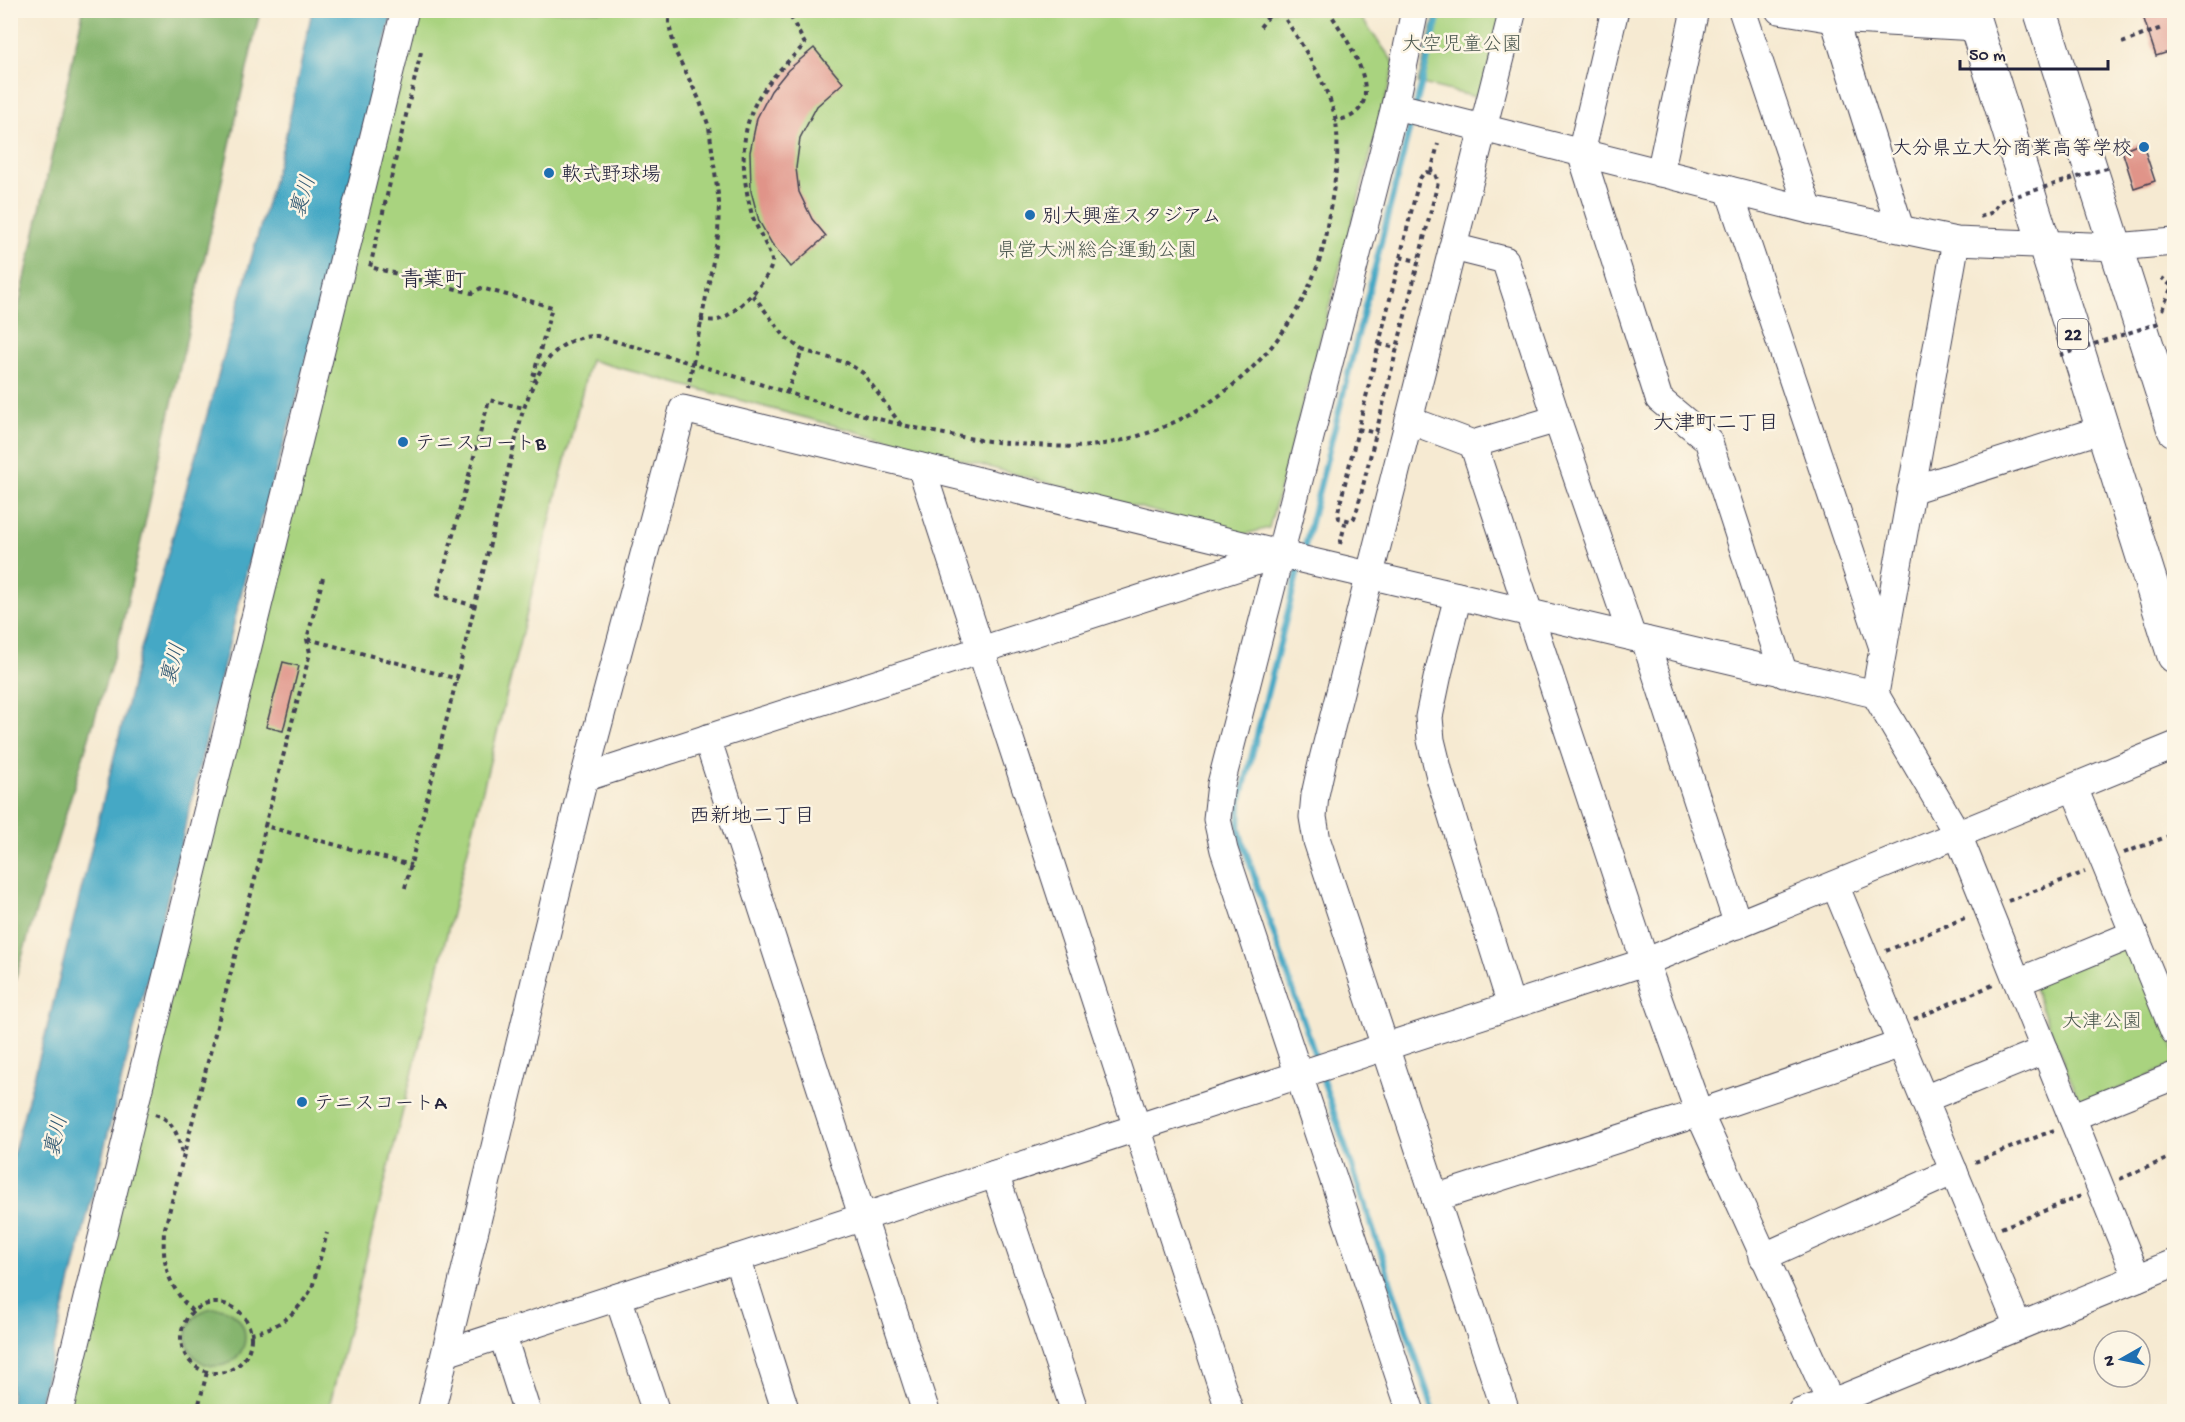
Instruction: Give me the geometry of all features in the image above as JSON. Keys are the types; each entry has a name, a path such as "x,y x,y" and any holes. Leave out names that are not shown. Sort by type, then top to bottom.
{"main road":[{"path":"2040,10 2175,430"},
{"name":"22","path":"1973,19 2175,657"}],"street":[{"path":"58,1412 405,10"},
{"path":"1411,1412 1312,1071 1224,850 1217,819 1221,784 1294,558 1415,10"},
{"path":"1506,1412 1317,841 1313,817 1323,759 1513,10"},
{"path":"1615,10 1581,153 1659,399 1708,440 1784,674"},
{"path":"1659,172 1695,10"},
{"path":"1742,10 1809,210"},
{"path":"1779,10 1832,15 1973,19"},
{"path":"1832,15 1900,228"},
{"path":"1395,106 1809,210 1956,241 2116,247 2175,242"},
{"path":"1729,190 1884,649"},
{"path":"1956,241 1875,694 1958,836 2137,1278"},
{"path":"1453,247 1505,260 1557,418 1639,639 1738,925"},
{"path":"431,1412 584,778 683,409 1294,558 1875,694"},
{"path":"1409,420 1473,444 1557,418"},
{"path":"1911,490 2103,429"},
{"path":"1473,444 1645,962 1699,1113 1833,1407"},
{"path":"921,467 1230,1412"},
{"path":"584,778 981,650 1294,558"},
{"path":"1458,596 1429,717 1431,740 1444,792 1511,1005"},
{"path":"707,738 926,1412"},
{"path":"446,1353 1645,962 2175,746"},
{"path":"2074,788 2134,934 2169,1000 2175,1031"},
{"path":"1835,885 2018,1326"},
{"path":"2016,979 2134,934"},
{"path":"1435,1198 1699,1113 1897,1036"},
{"path":"1924,1099 2045,1050"},
{"path":"2073,1119 2175,1076"},
{"path":"1763,1257 1954,1171"},
{"path":"995,1174 1075,1412"},
{"path":"737,1258 786,1412"},
{"path":"1801,1412 1833,1407 2018,1326 2174,1264"},
{"path":"618,1297 656,1412"},
{"path":"502,1334 527,1412"}],"path":[{"path":"669,10 669,25 676,53 699,99 709,128 720,202 718,236 683,409"},
{"path":"716,10 740,16 755,10"},
{"path":"700,320 719,320 753,295 770,271 772,261 756,227 745,188 743,151 747,122 764,88 805,44 787,10"},
{"path":"1260,27 1274,10"},
{"path":"1279,10 1306,53 1328,97 1335,121 1353,115 1362,105 1366,89 1362,71 1328,10"},
{"path":"2122,43 2164,27"},
{"path":"422,45 370,267 472,293 481,288 552,306 524,410 489,400 437,595 475,606"},
{"path":"1431,172 1438,144"},
{"path":"1977,218 1993,212 2000,201 2110,167"},
{"path":"1425,172 1431,172 1436,176 1438,182 1377,433 1356,516 1351,520 1346,520 1340,518 1338,512 1400,257 1420,177 1425,172"},
{"path":"1400,257 1418,261"},
{"path":"2060,355 2162,322 2160,318 2172,286 2162,278"},
{"path":"753,295 785,337 802,350 847,363 863,373 901,424"},
{"path":"1379,344 1397,348"},
{"path":"787,393 802,350"},
{"path":"1358,429 1377,433"},
{"path":"1340,544 1346,520"},
{"path":"192,1311 172,1286 168,1276 163,1248 164,1232 259,863 265,826 310,652 307,639 323,578"},
{"path":"307,639 458,679"},
{"path":"265,826 411,865"},
{"path":"1866,960 1987,908 2175,834"},
{"path":"1897,1036 2016,979"},
{"path":"133,1112 149,1112 166,1118 176,1131 183,1159"},
{"path":"1954,1171 2073,1119"},
{"path":"1981,1236 2175,1156"},
{"path":"250,1333 269,1330 282,1323 307,1296 312,1288 327,1233"},
{"path":"212,1302 225,1303 237,1309 245,1318 250,1333 250,1345 244,1359 232,1369 222,1373 207,1372 193,1366 186,1357 180,1341 182,1326 192,1311 200,1305 212,1302"},
{"path":"197,1412 207,1372"}],"green space":[{"path":"83,11 260,11 119,639 11,993 11,343"},
{"name":"県営大洲総合運動公園","path":"409,11 1356,11 1395,64 1269,528 1242,535 590,360 328,1411 61,1412"},
{"name":"大空児童公園","path":"1436,11 1503,11 1480,98 1418,83"},
{"name":"大津公園","path":"2126,947 2135,950 2174,1047 2174,1065 2081,1105 2032,984"},
{"path":"210,1308 222,1308 237,1316 245,1331 245,1343 237,1358 222,1366 210,1366 195,1358 187,1343 187,1331 195,1316"}],"water":[{"name":"裏川","path":"312,11 393,11 296,402 248,565 179,852 38,1411 11,1412 11,1162 45,1036 139,656 285,139"}],"building":[{"path":"2141,10 2175,10 2175,50 2156,56"},
{"path":"814,48 843,83 817,106 800,138 796,168 799,192 812,219 826,236 791,267 772,244 759,221 751,191 750,152 757,118 771,91 788,70"},
{"path":"2142,142 2155,181 2134,188 2122,150"},
{"path":"283,662 299,666 283,731 266,727"}],"waterway":[{"path":"1416,106 1440,10"},
{"path":"1303,554 1412,119"},
{"path":"1299,567 1240,803 1239,829 1317,1061"},
{"path":"1321,1074 1434,1412"}],"place":[{"name":"大分県立大分商業高等学校","path":"2144,147"},
{"name":"軟式野球場","path":"549,173"},
{"name":"別大興産スタジアム","path":"1030,215"},
{"name":"テニスコートB","path":"403,442"},
{"name":"テニスコートA","path":"302,1102"}],"district":[{"name":"青葉町","path":"433,278"},
{"name":"大津町二丁目","path":"1716,422"},
{"name":"西新地二丁目","path":"752,815"}]}
